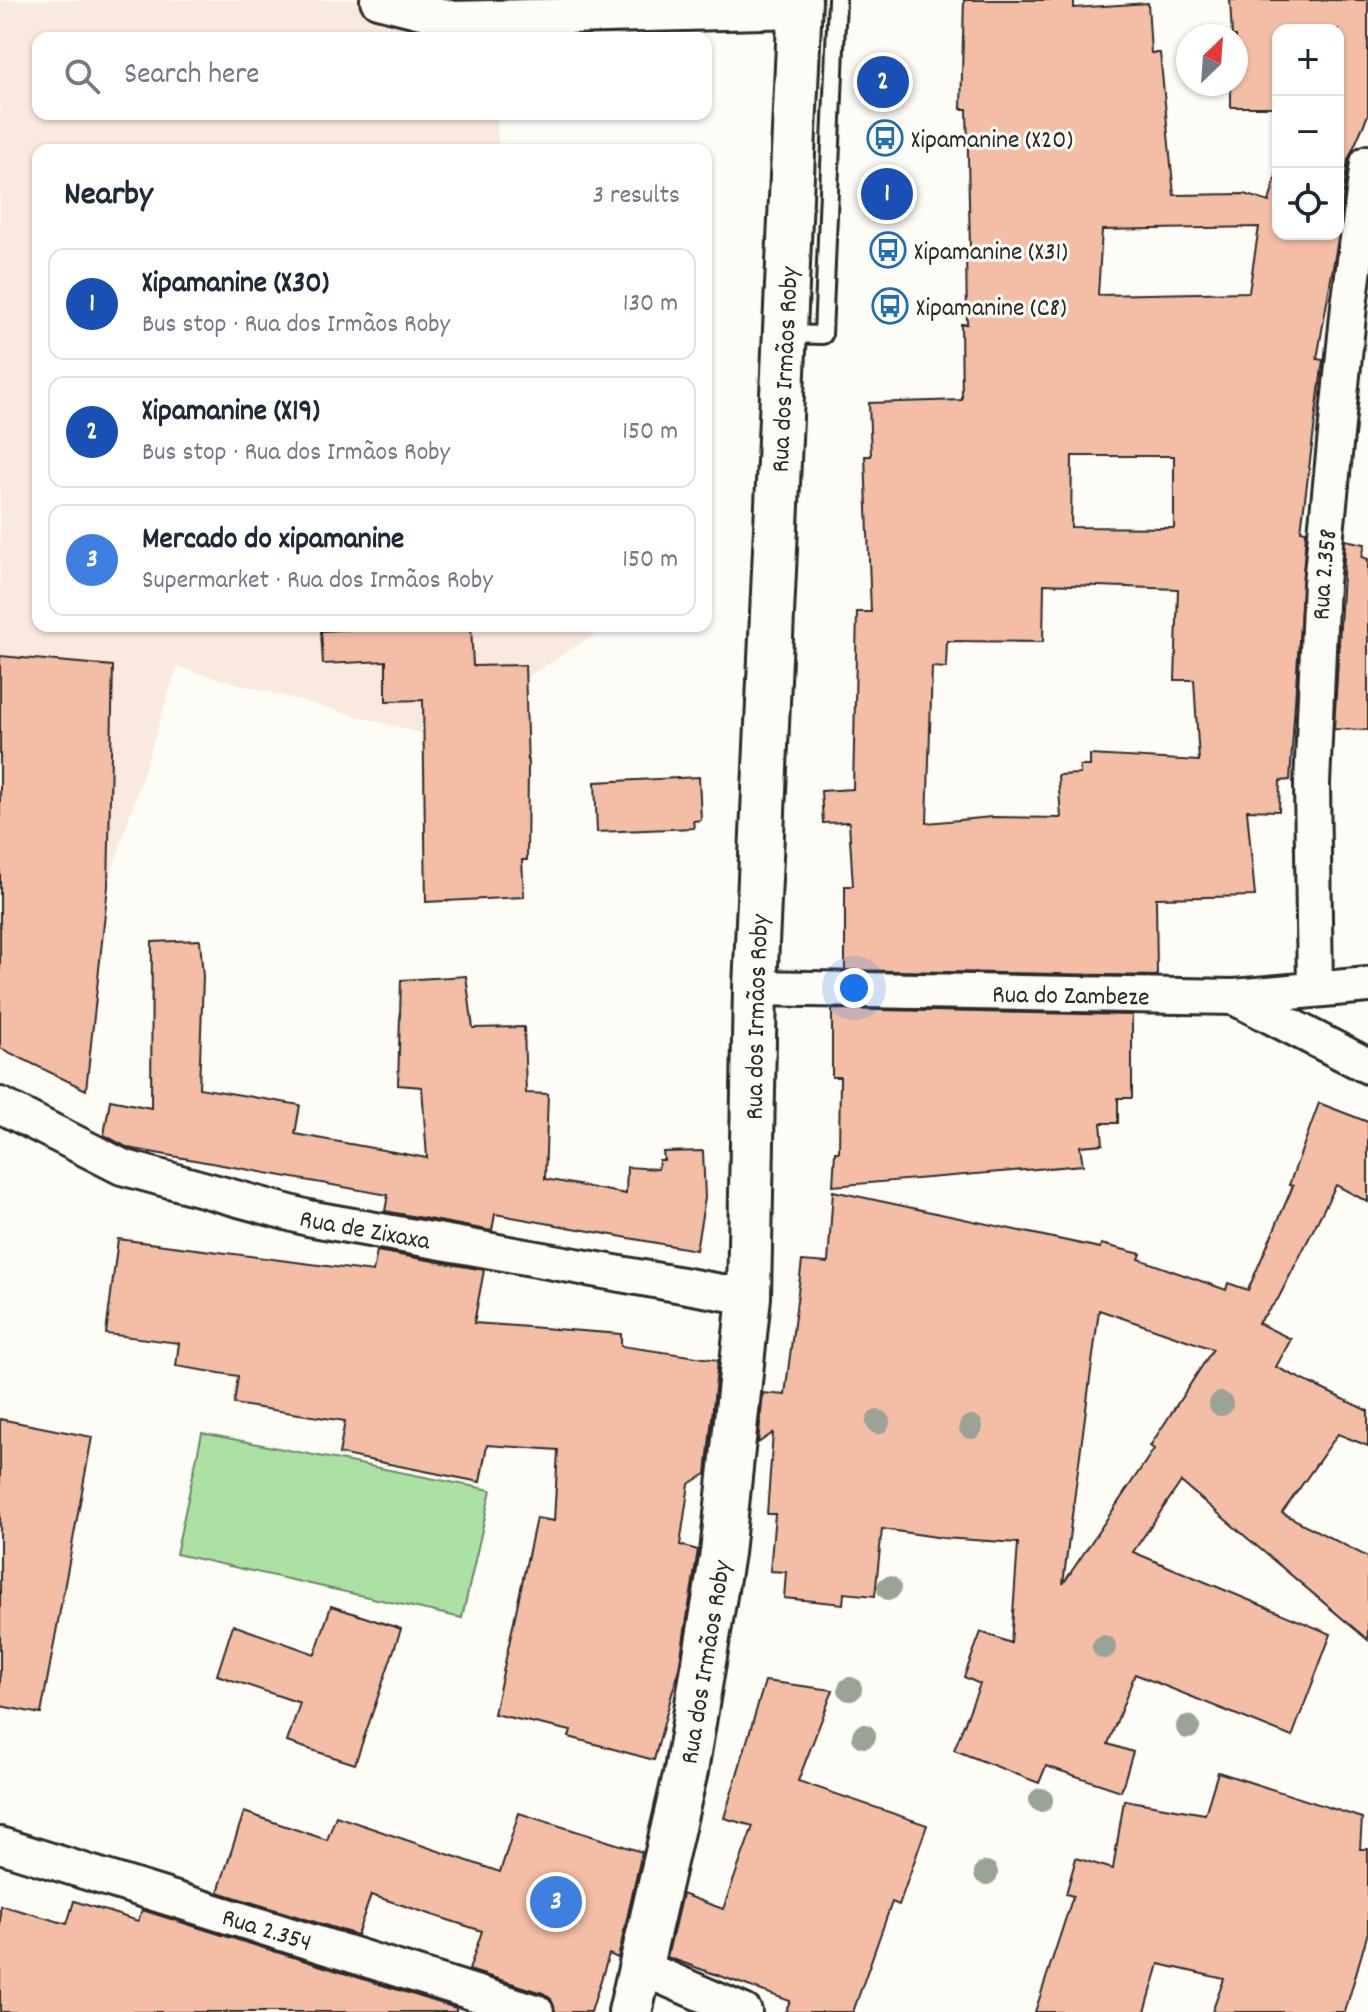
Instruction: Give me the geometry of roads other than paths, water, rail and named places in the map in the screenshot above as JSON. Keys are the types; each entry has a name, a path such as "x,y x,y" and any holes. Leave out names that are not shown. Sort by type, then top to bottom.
{"street":[{"path":"378,0 453,19 812,3"},
{"name":"Rua dos Irmãos Roby","path":"630,2012 692,1740 722,1553 749,1297 755,988 784,334 812,3"},
{"name":"Rua 2.358","path":"1315,988 1312,784 1321,583 1343,352 1368,163"},
{"path":"1234,997 1368,985"},
{"name":"Rua do Zambeze","path":"755,988 1234,997 1368,1066"},
{"name":"Rua de Zixaxa","path":"0,1105 122,1167 308,1218 749,1297"},
{"name":"Rua 2.354","path":"0,1845 536,2012"},
{"path":"640,1967 744,2012"}],"place":[{"name":"Xipamanine (X19)","path":"883,82"},
{"name":"Xipamanine (X20)","path":"885,138"},
{"name":"Xipamanine (X30)","path":"887,194"},
{"name":"Xipamanine (X31)","path":"888,250"},
{"name":"Xipamanine (C8)","path":"890,306"},
{"name":"Mercado do xipamanine","path":"556,1902"}]}
